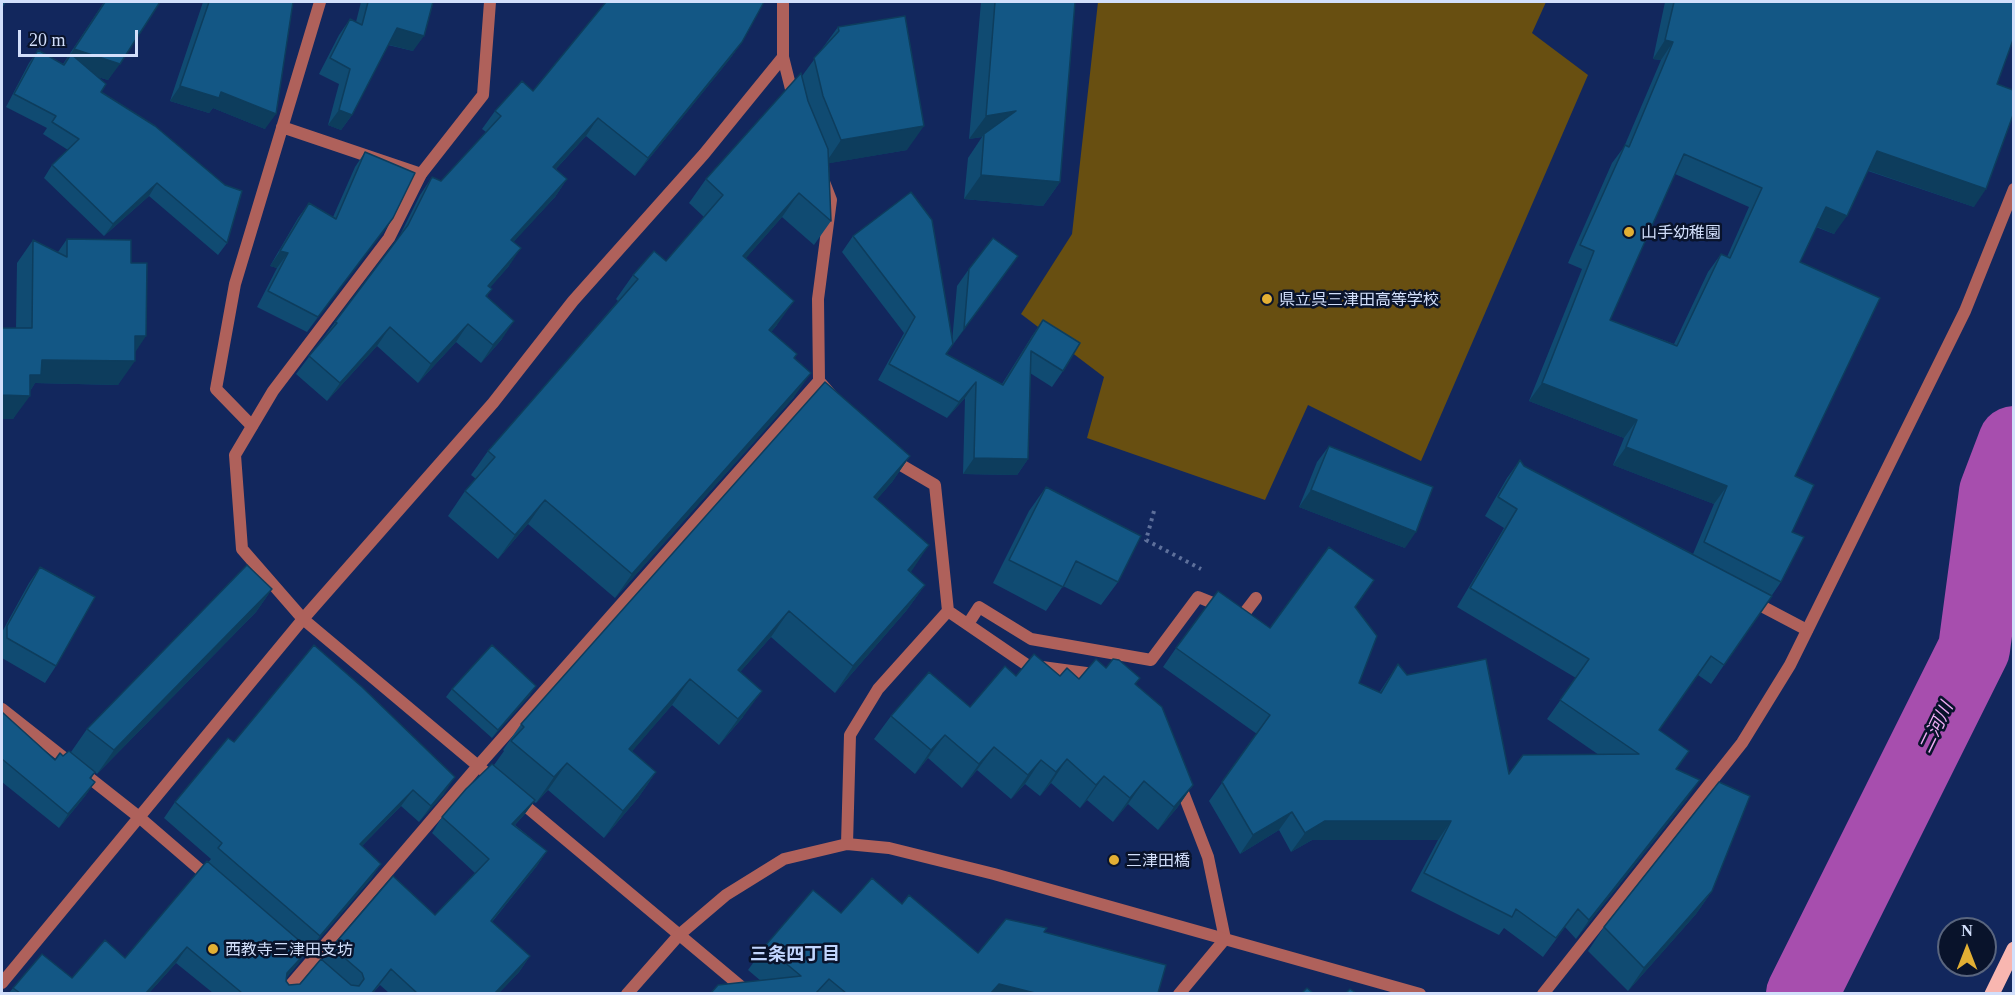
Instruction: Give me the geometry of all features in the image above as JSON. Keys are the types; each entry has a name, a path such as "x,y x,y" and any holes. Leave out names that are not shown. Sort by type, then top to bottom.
{"main road":[{"path":"1992,993 2013,949"}],"street":[{"path":"252,426 216,389 235,284 320,2"},
{"path":"490,2 483,95 421,174 389,238 273,391 235,455 243,549 303,619 750,993"},
{"path":"783,2 783,57 797,111"},
{"path":"2,983 303,619 493,403 573,301 704,154 783,57"},
{"path":"282,127 421,174"},
{"path":"819,171 831,200 818,299 819,381 842,408"},
{"path":"1543,993 1742,743 1807,630 1965,311 2013,189"},
{"path":"283,993 478,766 819,381"},
{"path":"847,844 850,735 878,689 948,611 935,485 879,453"},
{"path":"1734,592 1807,630"},
{"path":"968,624 979,607 1031,639 1151,660 1198,597 1243,615 1256,598"},
{"path":"948,611 1027,665 1117,677"},
{"path":"2,709 139,817 220,886"},
{"path":"1176,773 1208,857 1225,939"},
{"path":"627,993 679,935 726,896 784,859 847,844 900,850 1420,993"},
{"path":"1179,993 1225,939"}],"path":[{"path":"1146,540 1154,511"}],"shaded area":[{"name":"県立呉三津田高等学校","path":"1098,2 1546,2 1532,33 1588,75 1421,461 1308,405 1265,500 1087,438 1104,377 1021,314 1072,234"}],"building":[{"path":"105,2 160,2 120,64 74,49"},
{"path":"209,2 293,2 276,114 221,92 219,98 180,86"},
{"path":"368,2 433,2 424,36 397,28 352,115 339,110 350,69 330,58 350,19 362,25"},
{"path":"606,2 764,2 742,42 648,158 598,118 553,167 567,179 511,240 521,248 488,286 492,289 486,296 514,321 493,345 468,324 431,364 390,327 340,383 309,356 337,323 335,322 408,225 432,177 441,181 501,116 495,111 522,81 533,91"},
{"path":"995,2 1075,2 1060,182 981,175 984,134 1016,111 986,116"},
{"path":"1674,2 2013,2 2013,40 1997,84 2013,90 2013,115 1986,189 1877,151 1847,216 1826,207 1800,262 1880,298 1795,476 1814,485 1792,532 1804,537 1781,582 1704,542 1727,486 1626,447 1637,420 1542,383 1594,251 1580,245 1625,145 1629,147 1673,42 1665,40","holes":["1684,154 1762,188 1730,258 1721,254 1677,346 1610,320"]},
{"path":"905,16 924,126 841,140 823,96 814,58 839,31 838,27"},
{"path":"38,50 64,65 71,54 106,84 101,92 155,126 225,185 242,191 227,243 157,183 113,224 52,165 79,139 52,122 56,116 14,94"},
{"path":"801,73 808,101 828,149 831,221 799,193 743,256 794,301 769,330 797,354 794,358 811,373 632,574 545,500 515,535 465,491 495,457 488,451 638,279 633,275 654,251 666,261 723,195 706,179"},
{"path":"365,152 415,173 393,218 318,317 268,291 288,253 280,251 309,203 336,219"},
{"path":"911,192 932,220 953,344 946,354 1003,385 1043,320 1080,343 1063,371 1031,351 1028,459 974,458 976,382 959,402 889,364 915,317 853,236"},
{"path":"993,238 1018,256 964,329 969,269"},
{"path":"67,239 131,240 131,263 147,263 146,336 135,336 135,361 42,360 41,375 30,375 30,396 2,395 2,328 32,328 33,240 67,257"},
{"path":"825,382 910,456 874,497 929,545 908,570 925,585 853,666 789,611 738,670 762,691 738,719 690,679 629,749 656,772 623,811 567,763 554,777 511,741 524,727 521,724"},
{"path":"1329,446 1433,487 1416,532 1311,490"},
{"path":"1520,460 1524,466 1772,596 1724,665 1711,656 1659,730 1689,751 1676,769 1700,780 1589,920 1578,909 1556,938 1516,909 1512,917 1424,873 1451,821 1325,821 1305,833 1292,812 1253,835 1222,782 1270,715 1176,648 1218,591 1270,628 1329,547 1374,580 1355,607 1377,636 1359,683 1381,693 1398,664 1407,675 1486,659 1509,774 1523,755 1639,754 1560,700 1589,659 1470,588 1517,509 1498,497"},
{"path":"1046,487 1141,536 1118,582 1076,561 1063,587 1009,560"},
{"path":"247,565 272,589 114,750 87,729"},
{"path":"40,567 95,597 56,666 7,638 7,626"},
{"path":"314,645 362,687 455,777 431,806 413,790 360,844 381,864 320,936 218,848 222,843 175,802 228,738 234,742"},
{"path":"492,645 536,686 498,730 452,689"},
{"path":"1034,654 1060,676 1067,668 1079,679 1096,659 1106,668 1113,659 1119,660 1140,678 1135,684 1162,707 1193,785 1174,807 1144,781 1130,798 1104,776 1096,785 1067,759 1056,772 1041,760 1028,775 994,747 979,764 945,735 931,750 891,716 929,672 970,707 1005,666 1016,676"},
{"path":"2,712 55,760 60,753 63,756 69,751 95,772 90,778 95,782 68,814 2,759"},
{"path":"492,764 535,800 512,824 547,851 491,921 530,956 495,993 417,993 391,969 372,993 242,993 187,947 146,993 20,993 13,988 42,954 72,978 105,940 125,958 207,861 309,949 287,973 286,981 289,985 300,984 321,959 351,985 359,986 364,979 362,973 332,947 393,876 435,915 489,859 442,817"},
{"path":"1719,782 1750,796 1712,891 1644,968 1604,927"},
{"path":"872,878 902,904 909,895 978,953 1006,919 1047,928 1044,932 1166,965 1158,993 1035,993 999,984 991,993 846,993 829,979 816,993 711,993 718,985 801,976 765,946 813,890 841,913"},
{"path":"1307,988 1313,993 1302,993"}],"waterway":[{"name":"二河川","path":"1802,994 1974,649 1995,492 2014,442"}],"place":[{"name":"山手幼稚園","path":"1629,232"},
{"name":"県立呉三津田高等学校","path":"1267,299"},
{"name":"三津田橋","path":"1114,860"},
{"name":"西教寺三津田支坊","path":"213,949"}],"district":[{"name":"三条四丁目","path":"795,953"}]}
